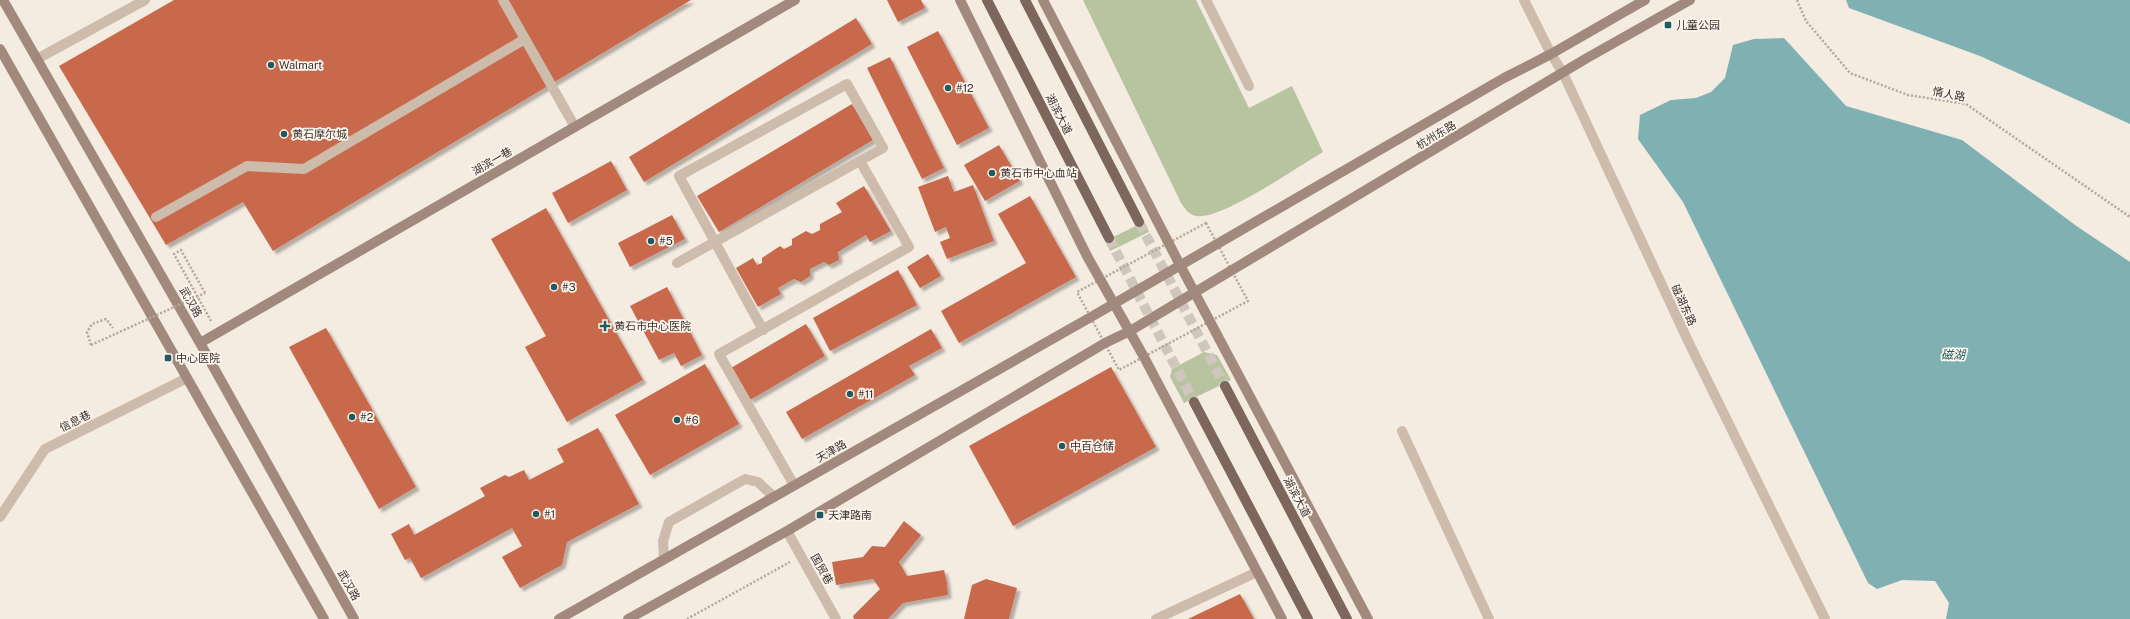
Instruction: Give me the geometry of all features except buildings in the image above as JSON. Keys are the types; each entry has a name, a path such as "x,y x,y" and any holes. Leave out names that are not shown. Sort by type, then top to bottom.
{"main road":[{"name":"武汉路","path":"3,0 200,343 354,619"},
{"name":"湖滨一巷","path":"200,343 795,0"},
{"path":"960,0 1087,256 1130,331 1282,619"},
{"name":"湖滨大道","path":"987,0 1109,238"},
{"name":"湖滨大道","path":"1025,0 1139,222"},
{"path":"1043,0 1180,265 1196,292 1368,619"},
{"name":"杭州东路","path":"1114,303 1504,78 1551,54 1645,0"},
{"name":"杭州东路","path":"1130,331 1563,73 1690,0"},
{"path":"0,49 324,619"},
{"name":"天津路","path":"559,619 1114,303"},
{"path":"628,619 787,531 1104,343 1130,331"},
{"name":"湖滨大道","path":"1225,386 1347,619"},
{"path":"1194,402 1308,619"}],"street":[{"path":"37,59 145,0"},
{"path":"503,0 576,127"},
{"path":"1206,0 1249,86"},
{"name":"磁湖东路","path":"1524,0 1551,54 1563,73 1689,343 1825,619"},
{"path":"156,217 247,166 304,169 525,39"},
{"path":"677,264 715,242 883,148 846,84 679,176 715,242 763,330"},
{"path":"794,486 719,354 909,247 860,161"},
{"name":"信息巷","path":"0,517 45,450 187,378"},
{"path":"1402,431 1489,619"},
{"path":"664,560 663,542 669,522 682,514 745,479 758,482 774,497"},
{"name":"国贸巷","path":"787,531 836,619"},
{"path":"1156,619 1257,572"}],"path":[{"name":"情人路","path":"1797,0 1806,22 1850,73 1908,95 1966,104 2130,217"},
{"path":"113,328 106,319 92,324 86,332 91,345 205,293 181,250 174,254 218,333"},
{"path":"687,619 801,556"}],"green space":[{"path":"1083,0 1196,0 1249,108 1292,86 1323,152 1260,191 1223,210 1208,215 1197,216 1190,213 1181,203"},
{"path":"1144,222 1149,232 1110,251 1105,241"},
{"path":"1204,352 1217,355 1231,380 1184,403 1170,377 1172,369"}],"water":[{"path":"1846,0 2130,0 2130,124 1980,56 1849,8"},
{"name":"磁湖","path":"1784,38 1846,106 1962,140 2075,225 2130,262 2130,619 1946,619 1949,603 1935,581 1902,580 1877,589 1868,583 1683,202 1638,139 1640,115 1671,100 1696,98 1711,92 1725,78 1733,45 1754,39"}],"tunnel":[{"path":"1139,222 1225,386"},
{"path":"1109,238 1194,402"}],"place":[{"name":"儿童公园","path":"1668,25"},
{"name":"Walmart","path":"271,65"},
{"name":"#12","path":"948,88"},
{"name":"黄石摩尔城","path":"284,134"},
{"name":"黄石市中心血站","path":"992,173"},
{"name":"#5","path":"651,241"},
{"name":"#3","path":"554,287"},
{"name":"黄石市中心医院","path":"605,326"},
{"name":"中心医院","path":"168,358"},
{"name":"#11","path":"850,394"},
{"name":"#2","path":"352,417"},
{"name":"#6","path":"677,420"},
{"name":"中百仓储","path":"1062,446"},
{"name":"#1","path":"536,514"},
{"name":"天津路南","path":"820,515"}]}
